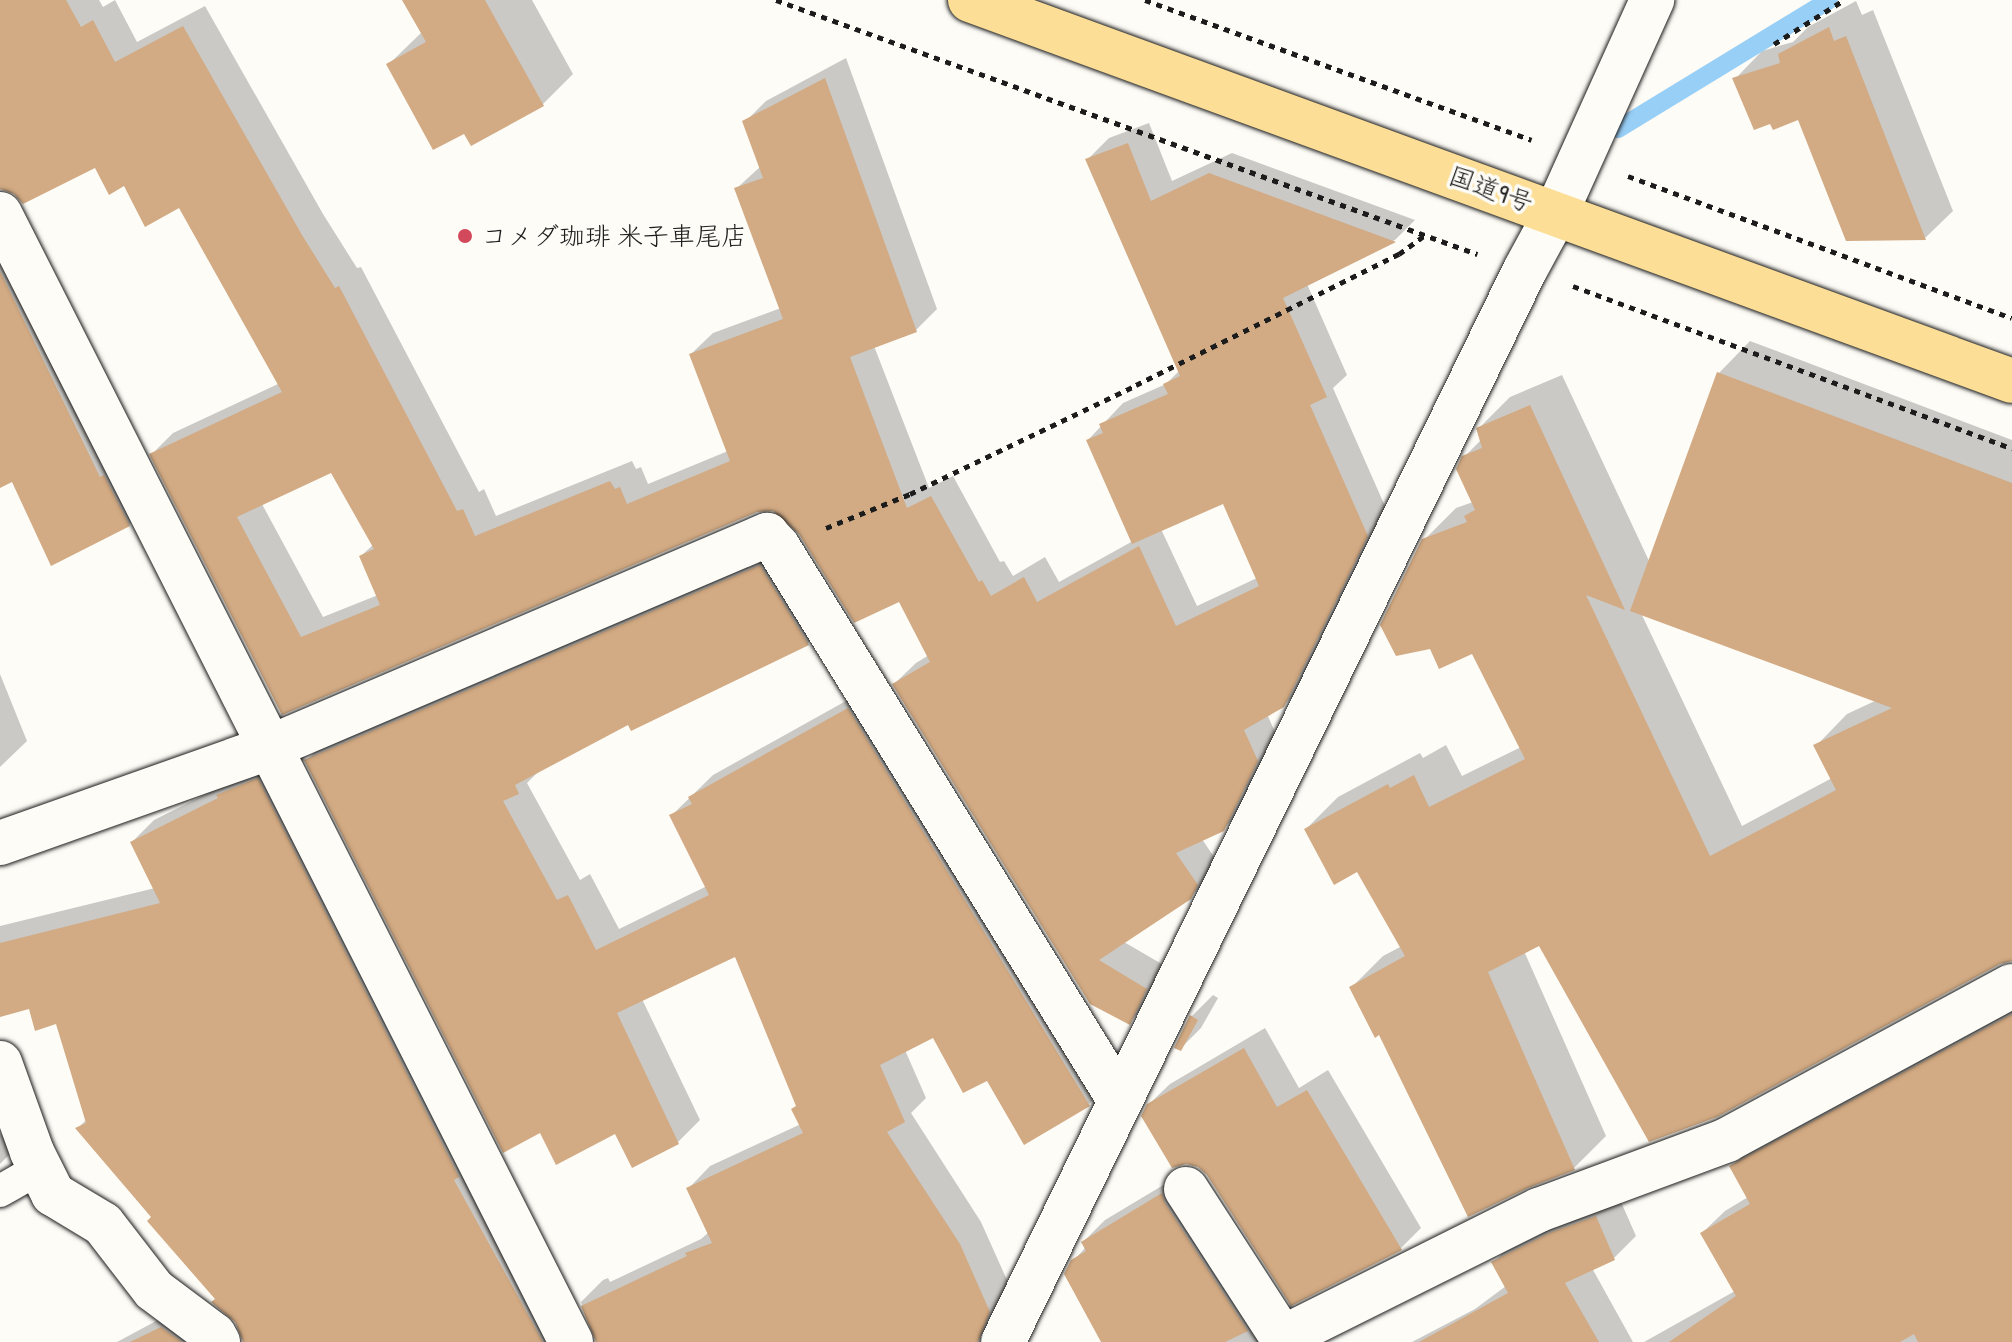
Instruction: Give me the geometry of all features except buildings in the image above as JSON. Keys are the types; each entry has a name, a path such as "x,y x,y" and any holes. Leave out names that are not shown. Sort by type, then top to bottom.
{"highway":[{"name":"国道9号","path":"970,0 2012,381"}],"street":[{"path":"1003,1342 1221,901 1525,270 1556,213 1652,0"},
{"path":"0,214 571,1342"},
{"path":"0,843 268,748 767,535 778,547 1120,1101"},
{"path":"1186,1189 1283,1340 1539,1210 1727,1140 2012,986"},
{"path":"0,1063 53,1194 103,1224 154,1290 214,1335 218,1342"}],"lane":[{"path":"0,1191 40,1168"}],"path":[{"path":"776,0 1489,258"},
{"path":"1145,0 1546,144"},
{"path":"1774,44 1844,0"},
{"path":"1620,172 2012,318"},
{"path":"778,547 910,494 1399,254 1425,235"},
{"path":"1566,284 2012,448"}],"waterway":[{"path":"1618,129 1829,0"}],"place":[{"name":"コメダ珈琲 米子車尾店","path":"465,236"}]}
